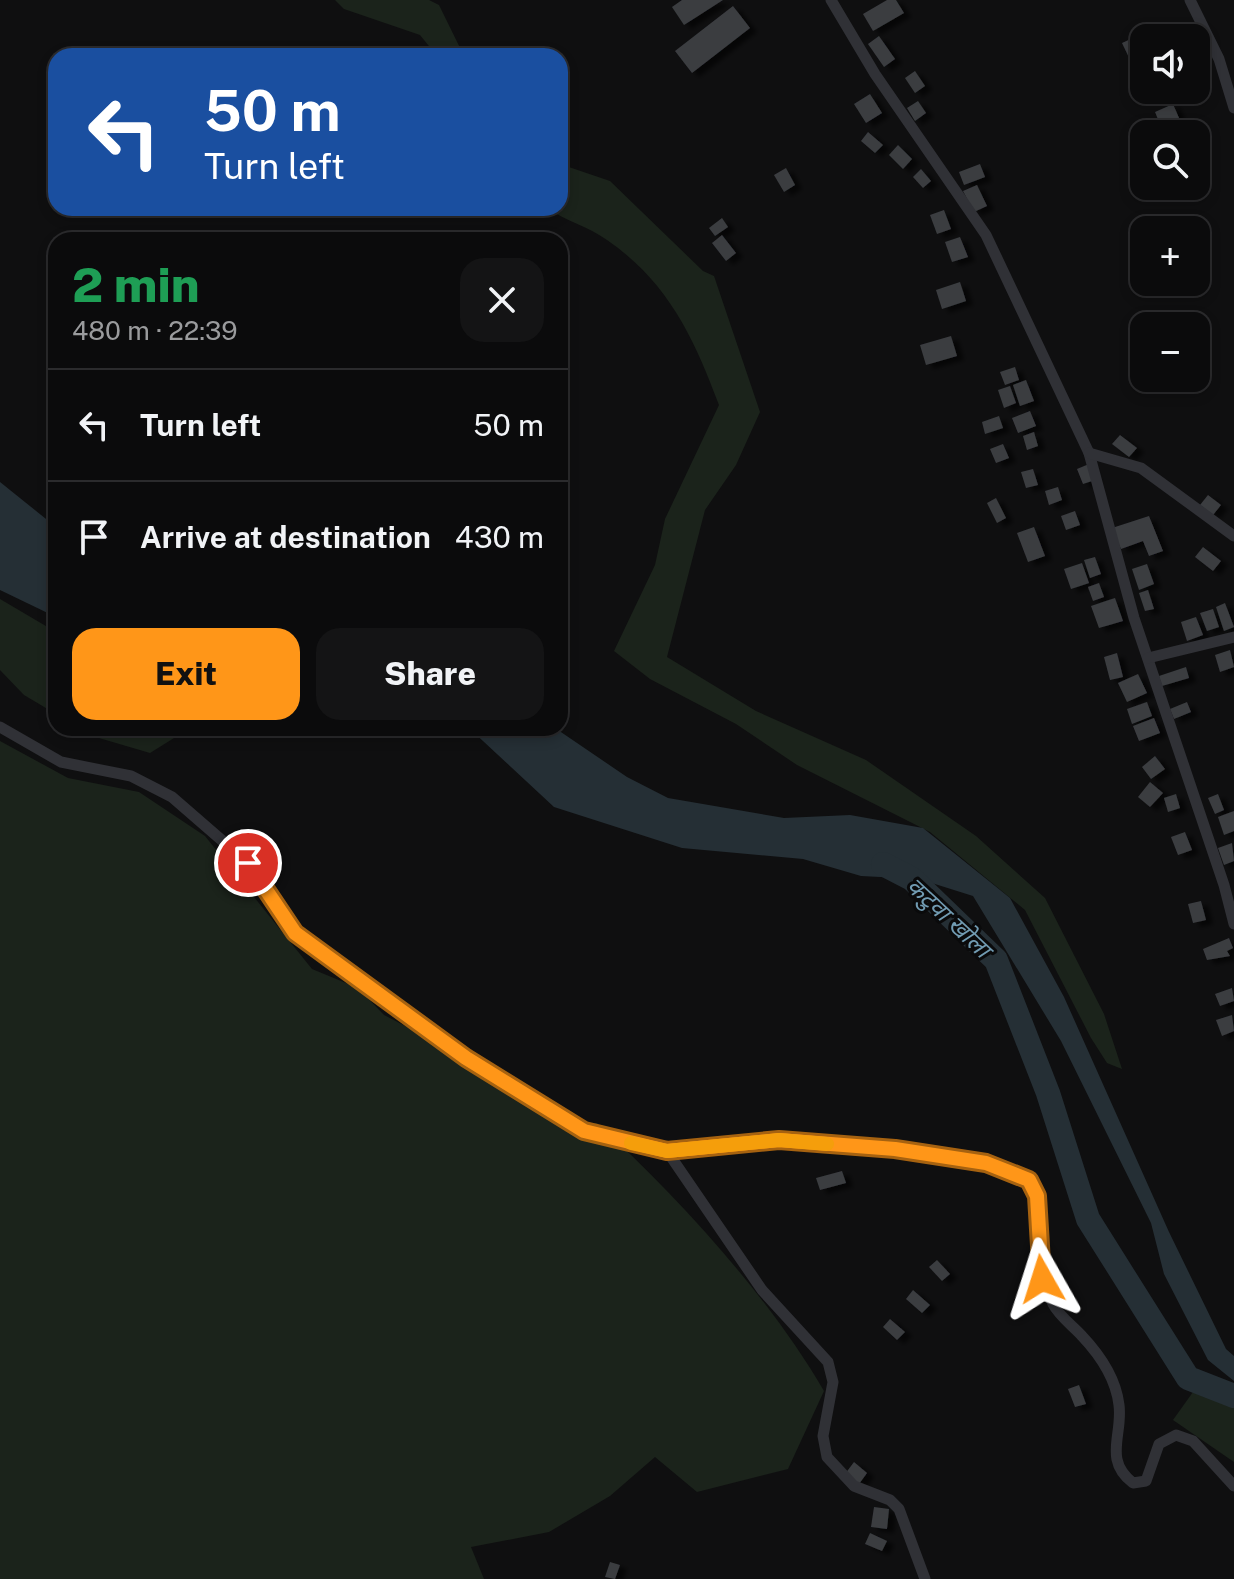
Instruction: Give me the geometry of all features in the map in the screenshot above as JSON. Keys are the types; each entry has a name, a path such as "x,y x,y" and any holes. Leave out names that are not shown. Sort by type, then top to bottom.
{"street":[{"path":"831,0 875,74 986,235 1089,453 1148,658 1234,924"},
{"path":"1190,0 1219,59 1234,108"},
{"path":"1089,453 1141,468 1234,536"},
{"path":"1148,658 1234,637"},
{"path":"0,727 61,762 131,776 172,797 248,863 295,933 343,970 416,1018 466,1058 584,1131 667,1151 779,1140 895,1149 986,1163 1029,1180 1037,1196 1042,1279 1055,1309 1085,1339 1111,1376 1119,1406 1114,1458 1121,1474 1133,1483 1146,1481 1159,1444 1176,1435 1193,1441 1234,1486"},
{"path":"667,1151 762,1290 828,1362 833,1382 823,1436 827,1457 854,1486 890,1500 899,1509 925,1579"}],"shaded area":[{"path":"335,0 429,0 439,5 460,48 431,48 420,35 344,9"},
{"path":"568,167 610,181 703,271 714,276 760,412 736,465 705,510 667,657 756,711 866,760 976,836 1045,898 1104,1014 1122,1069 1107,1063 1091,1038 1025,910 930,832 797,765 736,724 650,679 614,651 655,565 665,519 719,405 689,334 663,293 628,256 607,240 562,217 568,216"},
{"path":"0,482 48,521 48,613 0,590"},
{"path":"0,599 48,627 48,709 24,695 0,670"},
{"path":"96,736 174,738 150,753"},
{"path":"478,736 567,736 627,777 668,798 784,818 850,815 923,828 1010,898 1064,997 1169,1232 1226,1349 1234,1356 1234,1381 1208,1360 1164,1274 1151,1223 1061,1041 973,896 919,879 861,876 803,859 682,848 554,807"},
{"path":"0,741 68,778 139,792 205,836 312,969 358,988 384,1015 419,1033 494,1084 563,1122 597,1123 659,1183 720,1249 776,1319 824,1391 788,1469 697,1492 655,1457 610,1496 549,1532 471,1547 484,1579 0,1579"},
{"path":"1203,1378 1234,1397 1234,1462 1173,1420"}],"building":[{"path":"682,0 723,0 684,25 672,7"},
{"path":"887,0 896,0 904,13 873,31 863,14"},
{"path":"733,6 750,28 692,73 675,51"},
{"path":"879,36 895,59 884,67 868,44"},
{"path":"1130,39 1130,60 1122,43"},
{"path":"915,71 925,86 915,93 905,78"},
{"path":"870,94 882,113 866,123 854,104"},
{"path":"918,101 926,113 915,121 907,108"},
{"path":"1173,104 1180,120 1158,120 1155,112"},
{"path":"868,132 883,145 875,153 861,141"},
{"path":"898,145 912,159 903,169 889,155"},
{"path":"980,164 985,177 964,185 959,172"},
{"path":"786,168 795,185 784,192 774,175"},
{"path":"921,169 931,181 923,188 913,177"},
{"path":"977,185 987,206 974,212 963,191"},
{"path":"944,210 951,229 937,234 930,215"},
{"path":"722,218 728,227 715,236 709,228"},
{"path":"722,235 736,253 726,261 712,243"},
{"path":"960,237 968,257 952,262 945,242"},
{"path":"960,282 966,301 942,309 936,290"},
{"path":"951,336 957,356 926,365 920,345"},
{"path":"1015,367 1019,380 1005,385 1000,372"},
{"path":"1026,380 1034,401 1020,406 1013,385"},
{"path":"1010,386 1016,403 1004,408 998,390"},
{"path":"1030,411 1036,426 1018,433 1012,418"},
{"path":"999,416 1003,428 985,434 982,422"},
{"path":"1034,432 1038,446 1027,450 1023,436"},
{"path":"1120,435 1137,448 1129,457 1112,444"},
{"path":"1003,444 1009,458 996,463 990,449"},
{"path":"1089,464 1095,480 1083,484 1077,469"},
{"path":"1033,469 1038,485 1026,488 1021,472"},
{"path":"1058,487 1062,500 1049,505 1045,491"},
{"path":"1208,495 1221,505 1213,515 1200,505"},
{"path":"996,498 1006,518 997,523 987,503"},
{"path":"1075,511 1080,525 1066,530 1061,516"},
{"path":"1149,516 1163,551 1149,556 1143,541 1121,549 1112,528"},
{"path":"1034,527 1045,556 1028,562 1017,533"},
{"path":"1203,547 1221,561 1213,571 1195,557"},
{"path":"1095,557 1101,574 1090,578 1084,560"},
{"path":"1082,563 1089,583 1071,589 1064,569"},
{"path":"1147,564 1154,584 1139,590 1132,569"},
{"path":"1099,583 1104,597 1093,601 1088,587"},
{"path":"1148,590 1154,609 1145,611 1139,593"},
{"path":"1115,598 1123,621 1099,628 1091,606"},
{"path":"1225,603 1234,627 1224,631 1216,607"},
{"path":"1213,609 1219,627 1207,631 1200,613"},
{"path":"1196,617 1203,635 1187,641 1181,622"},
{"path":"1230,650 1234,667 1220,672 1215,655"},
{"path":"1117,653 1123,677 1110,680 1104,657"},
{"path":"1186,667 1189,678 1162,686 1159,676"},
{"path":"1138,674 1147,693 1127,702 1118,683"},
{"path":"1147,702 1152,716 1132,724 1127,709"},
{"path":"1187,702 1191,712 1174,719 1170,709"},
{"path":"1154,718 1160,733 1139,741 1133,726"},
{"path":"1155,756 1165,769 1151,779 1142,767"},
{"path":"1150,782 1163,793 1150,807 1138,797"},
{"path":"1176,794 1180,808 1168,812 1164,798"},
{"path":"1218,794 1224,810 1215,814 1208,798"},
{"path":"1234,811 1234,831 1224,835 1218,817"},
{"path":"1185,832 1192,850 1178,855 1171,837"},
{"path":"1232,843 1234,861 1224,865 1218,848"},
{"path":"1201,901 1206,920 1193,923 1188,904"},
{"path":"1229,938 1233,948 1227,951 1230,956 1207,960 1203,949"},
{"path":"1232,988 1234,1001 1220,1006 1215,994"},
{"path":"1232,1015 1234,1031 1222,1036 1216,1020"},
{"path":"842,1171 846,1183 820,1190 816,1178"},
{"path":"937,1260 950,1274 942,1281 929,1267"},
{"path":"913,1290 930,1305 922,1313 906,1299"},
{"path":"890,1319 905,1332 897,1340 883,1327"},
{"path":"1079,1385 1086,1404 1075,1407 1068,1389"},
{"path":"854,1462 867,1473 859,1484 845,1474"},
{"path":"874,1507 889,1509 887,1529 871,1527"},
{"path":"870,1533 887,1541 882,1551 865,1544"},
{"path":"610,1562 620,1565 615,1579 605,1577"}],"waterway":[{"name":"कटुवा खोला","path":"883,864 912,879 996,960 1048,1093 1088,1219 1188,1378 1234,1396"}],"slow traffic":[{"path":"631,1143 667,1151 779,1140 827,1144"}],"route":[{"path":"248,863 295,933 343,970 416,1018 466,1058 584,1131 667,1151 779,1140 895,1149 986,1163 1029,1180 1037,1196 1042,1279"}]}
